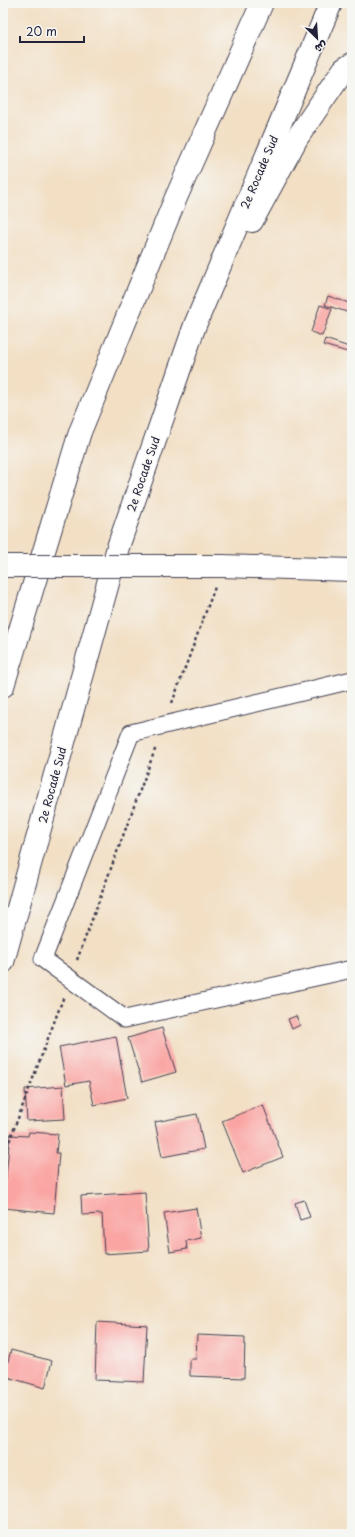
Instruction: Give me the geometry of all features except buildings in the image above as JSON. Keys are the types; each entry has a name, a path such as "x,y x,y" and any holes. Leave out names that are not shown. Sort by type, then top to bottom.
{"main road":[{"path":"3,686 7,665 80,432 175,200 262,3"},
{"name":"2e Rocade Sud","path":"3,962 118,547 195,325 331,3"},
{"path":"195,325 297,138 344,69 352,64"},
{"path":"3,566 222,566 352,570"}],"street":[{"path":"352,680 131,733 43,959 125,1018 352,969"}],"path":[{"path":"3,1158 222,566"}]}
